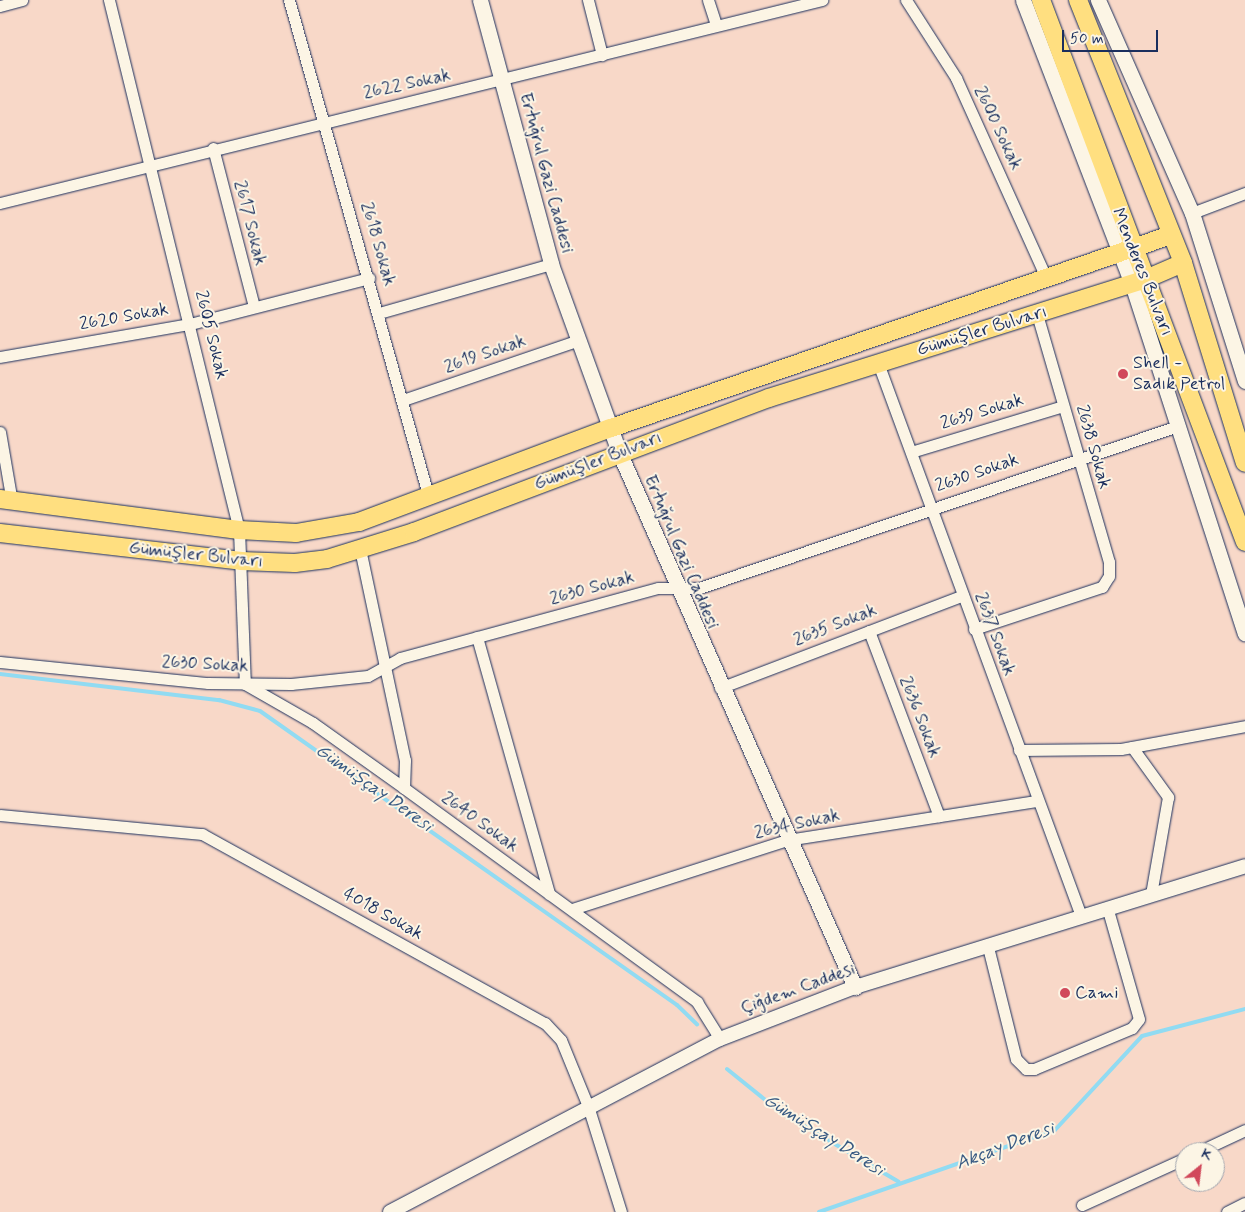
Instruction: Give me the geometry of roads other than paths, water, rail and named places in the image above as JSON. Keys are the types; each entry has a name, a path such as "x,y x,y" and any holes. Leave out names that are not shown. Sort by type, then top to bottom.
{"main road":[{"name":"Ertuğrul Gazi Caddesi","path":"480,0 551,264 619,452 676,589 787,840 856,987"},
{"path":"1023,0 1125,250"},
{"name":"Menderes Bulvarı","path":"1041,0 1125,250 1245,542"},
{"name":"Menderes Bulvarı","path":"1078,0 1183,263 1245,464"},
{"path":"1098,0 1192,213 1245,381"},
{"name":"Gümüşler Bulvarı","path":"6,501 239,530 296,533 360,522 429,498 611,428 1171,235"},
{"name":"Gümüşler Bulvarı","path":"0,532 241,561 295,563 360,549 619,452 878,363 1139,282 1183,263"},
{"path":"1139,282 1178,426 1245,633"}],"street":[{"path":"0,6 22,0"},
{"name":"2605 Sokak","path":"109,0 239,530 245,684"},
{"name":"2618 Sokak","path":"289,0 325,119 429,498"},
{"path":"588,0 602,55"},
{"path":"708,0 716,25"},
{"name":"2622 Sokak","path":"0,203 325,119 501,81 716,25 822,0"},
{"name":"2600 Sokak","path":"906,0 956,78 1046,277"},
{"name":"2617 Sokak","path":"213,148 254,307"},
{"path":"1192,213 1245,193"},
{"path":"379,313 551,264"},
{"name":"2620 Sokak","path":"0,357 190,324 369,278"},
{"name":"2638 Sokak","path":"974,629 1102,586 1108,576 1109,562 1077,458 1037,314"},
{"name":"2619 Sokak","path":"402,400 579,340"},
{"name":"2637 Sokak","path":"878,363 974,629 1081,916"},
{"name":"2639 Sokak","path":"911,452 1063,406"},
{"name":"2630 Sokak","path":"0,662 245,684 350,679 384,668 400,658 658,588 698,588 930,507 1178,426"},
{"path":"0,432 6,501"},
{"path":"360,549 405,760 404,788"},
{"name":"2635 Sokak","path":"720,688 962,596"},
{"name":"2636 Sokak","path":"869,631 939,816"},
{"path":"477,637 549,894"},
{"name":"2640 Sokak","path":"245,684 313,723 572,909 697,1002 720,1039"},
{"path":"1019,750 1132,747 1245,726"},
{"path":"1132,747 1168,797 1151,894"},
{"name":"2634 Sokak","path":"572,909 787,840 1037,800"},
{"name":"4018 Sokak","path":"0,815 187,830 217,841 545,1024 561,1040 588,1106 621,1212"},
{"name":"Çiğdem Caddesi","path":"390,1212 588,1106 720,1039 856,987 1245,866"},
{"path":"988,947 1016,1059 1026,1069 1034,1069 1132,1028 1139,1020 1107,908"},
{"path":"1219,1142 1245,1130"},
{"path":"1082,1205 1175,1163"},
{"path":"1227,1212 1245,1203"}],"waterway":[{"name":"Gümüşçay Deresi","path":"0,674 219,700 260,711 677,1005 697,1024"},
{"name":"Akçay Deresi","path":"819,1212 1055,1130 1142,1036 1245,1009"},
{"name":"Gümüşçay Deresi","path":"727,1069 779,1111 899,1182"}],"place":[{"name":"Shell - Sadık Petrol","path":"1123,374"},
{"name":"Cami","path":"1065,993"}]}
